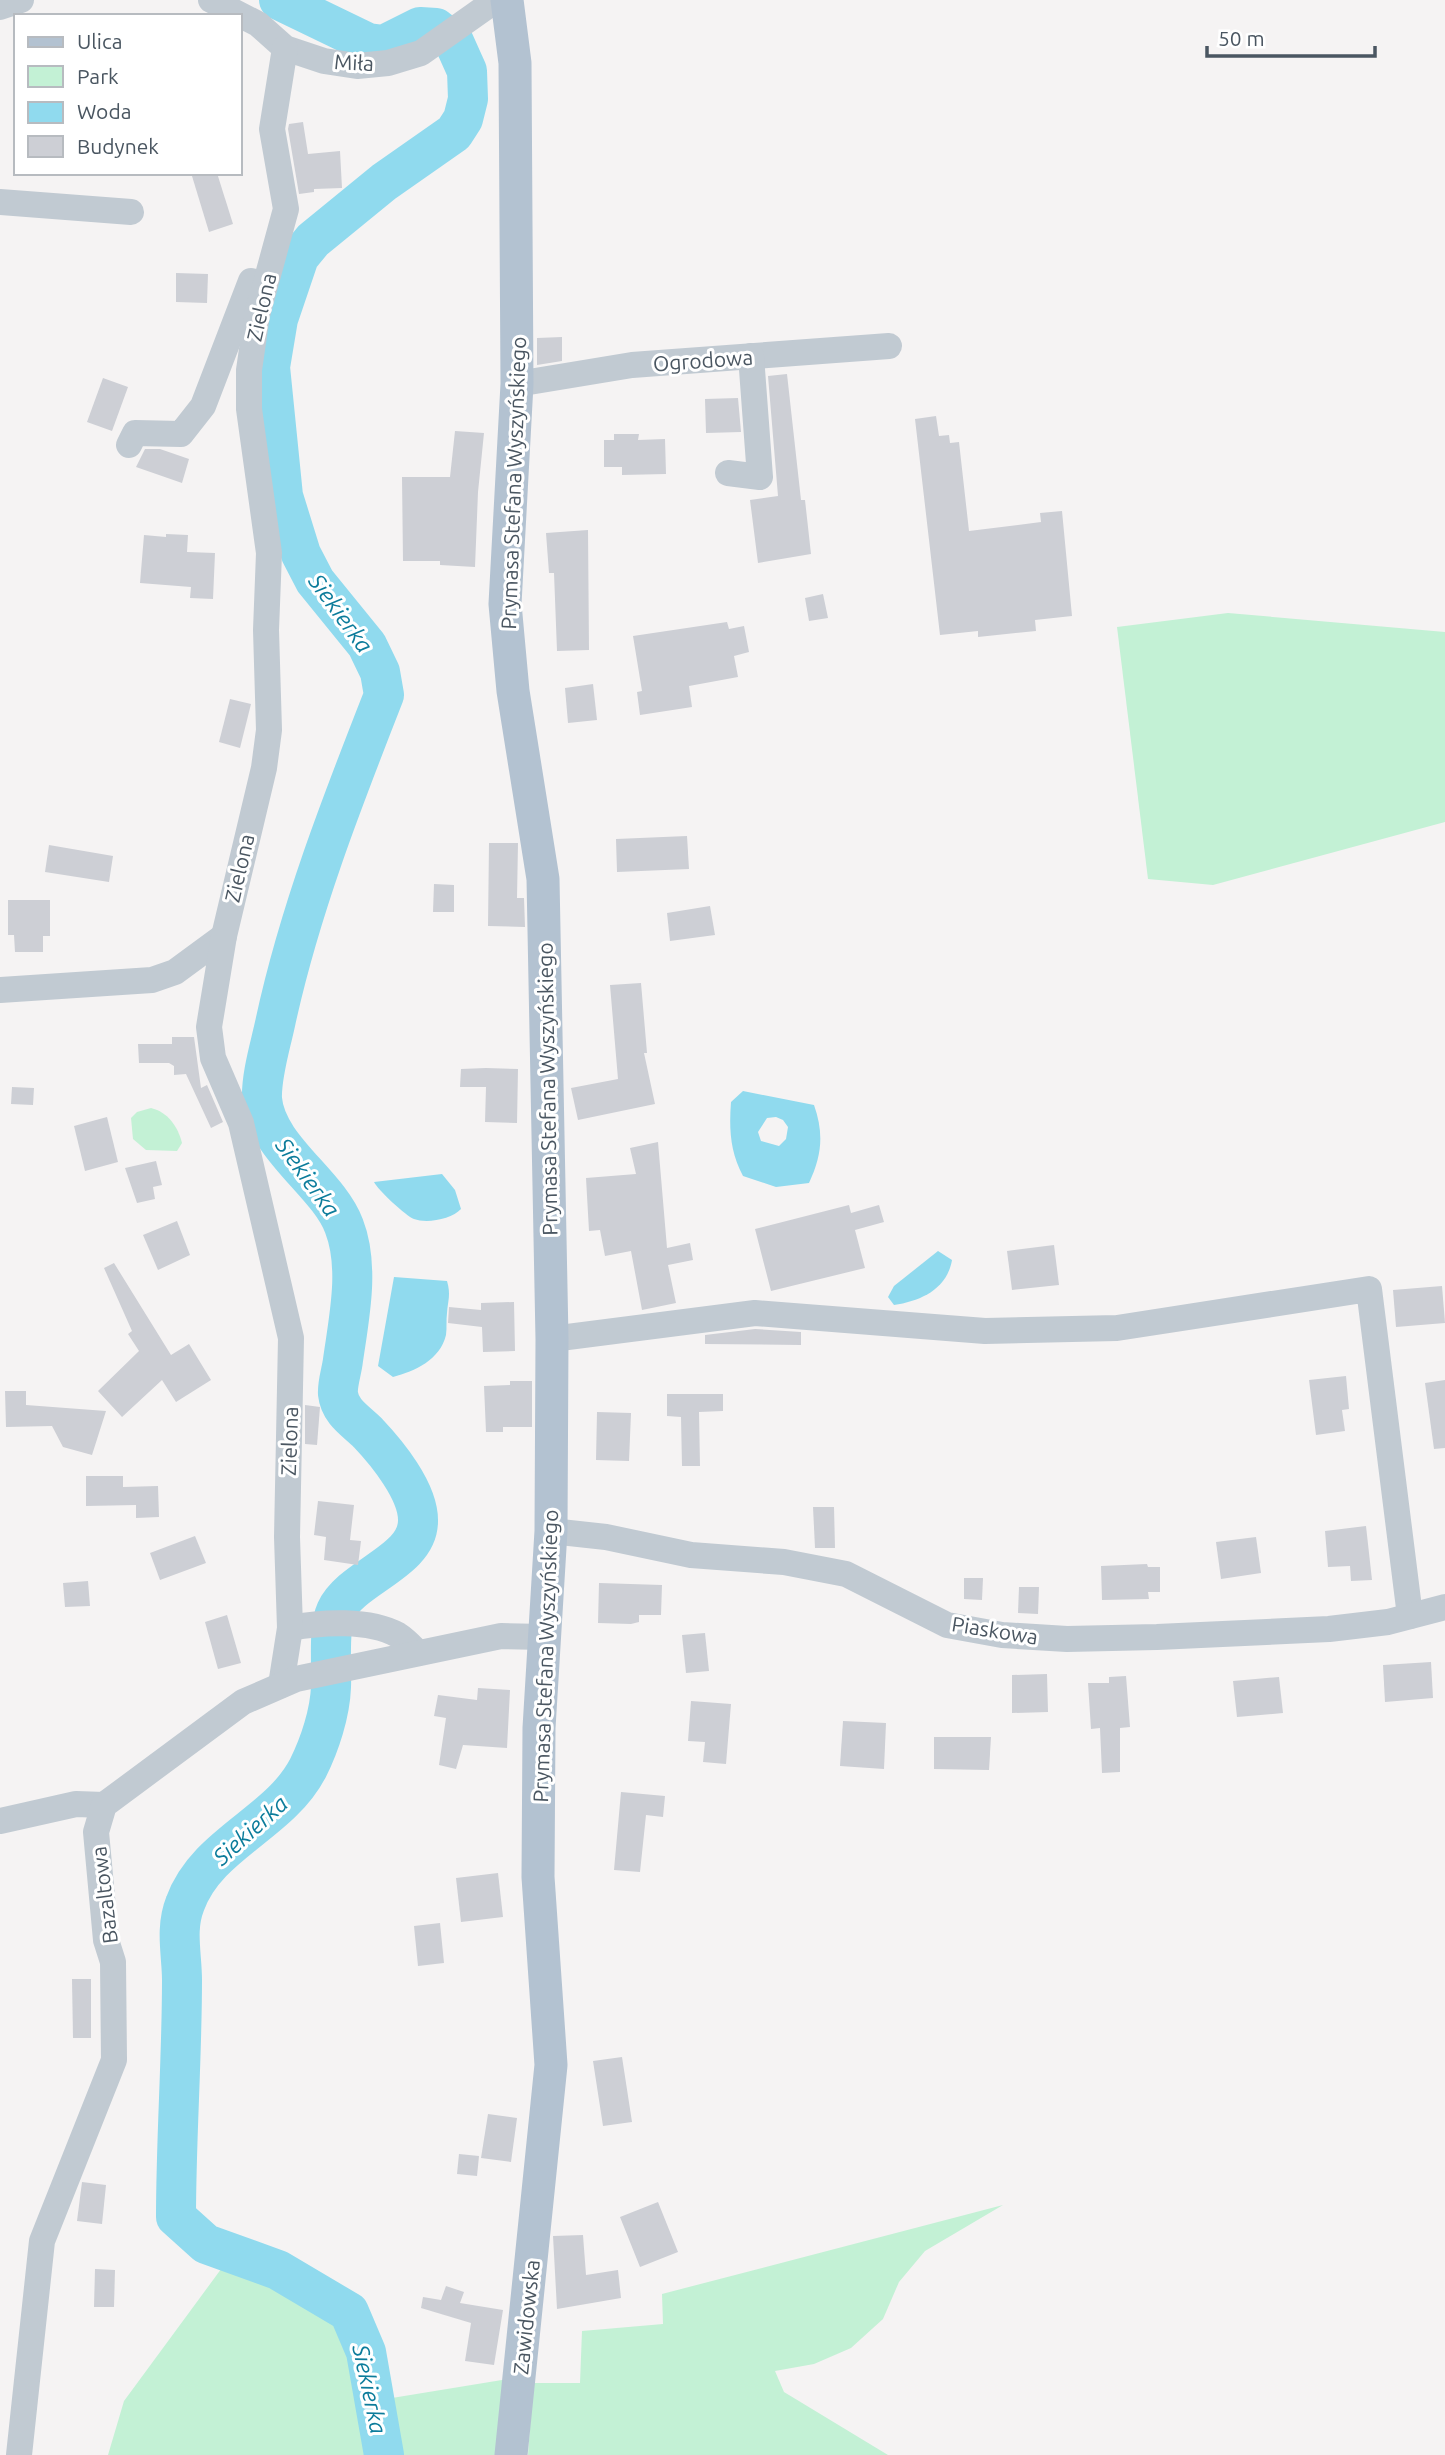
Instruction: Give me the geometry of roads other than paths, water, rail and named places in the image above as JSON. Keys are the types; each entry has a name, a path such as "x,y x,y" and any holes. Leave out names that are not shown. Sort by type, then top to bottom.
{"main road":[{"name":"Prymasa Stefana Wyszyńskiego","path":"507,0 515,63 517,384 505,604 513,691 543,879 552,1339 551,1531 539,1728 538,1883 551,2065 541,2180"},
{"name":"Zawidowska","path":"511,2455 541,2180"}],"street":[{"path":"0,7 21,0"},
{"name":"Miła","path":"211,0 238,14"},
{"name":"Miła","path":"242,16 258,24 285,47 324,61 357,66 402,60 428,50 496,0"},
{"name":"Zielona","path":"285,47 272,129 286,209 257,315 249,370 249,409 269,553 266,630 269,730 264,768 224,936 209,1027 210,1044 220,1079 241,1123 291,1338 287,1537 290,1628 288,1682"},
{"path":"0,202 131,212"},
{"path":"129,445 135,433 181,434 203,406 251,280 274,257"},
{"name":"Ogrodowa","path":"517,384 632,365 889,346"},
{"path":"728,472 761,477 751,356"},
{"path":"0,990 152,980 174,972 224,936"},
{"path":"552,1339 754,1313 985,1331 1117,1328 1369,1289 1410,1616"},
{"name":"Piaskowa","path":"551,1531 606,1537 691,1555 784,1562 846,1574 947,1625 1002,1635 1067,1639 1329,1629 1410,1616 1445,1607"},
{"path":"290,1628 318,1623 387,1630 401,1637 418,1653"},
{"path":"0,1821 76,1804 104,1805 243,1702 288,1682 501,1636 544,1637"},
{"name":"Bazaltowa","path":"19,2455 42,2241 114,2060 113,1962 106,1940 96,1832 104,1805"}],"water":[{"path":"743,1091 814,1105 820,1144 817,1163 809,1183 776,1187 743,1176 731,1140 731,1102","holes":["776,1117 783,1120 788,1127 786,1139 779,1146 761,1141 758,1132 767,1118"]},
{"path":"442,1174 455,1190 461,1209 446,1218 432,1221 410,1217 374,1182"},
{"path":"938,1251 952,1260 945,1279 923,1297 894,1305 888,1297 894,1286"},
{"path":"394,1277 447,1281 449,1294 443,1344 426,1363 393,1377 378,1366"}],"waterway":[{"name":"Siekierka","path":"279,0 368,43 384,45 420,27 436,28 454,42 467,71 468,99 463,119 454,133 384,182 313,240 299,257 278,319 270,367 283,496 301,554 315,581 367,645 380,672 384,695 337,817 296,940 266,1062 262,1099 266,1117 274,1133 325,1195 344,1226 349,1242 352,1275 350,1310 338,1386 339,1400 345,1411 376,1441 400,1473 413,1497 418,1520 415,1535 408,1547 356,1588 336,1611 331,1637 329,1707 308,1768 280,1804 209,1865 195,1883 185,1904 180,1932 182,2010 176,2217 206,2244 278,2270 349,2312 366,2352 384,2455"}]}
